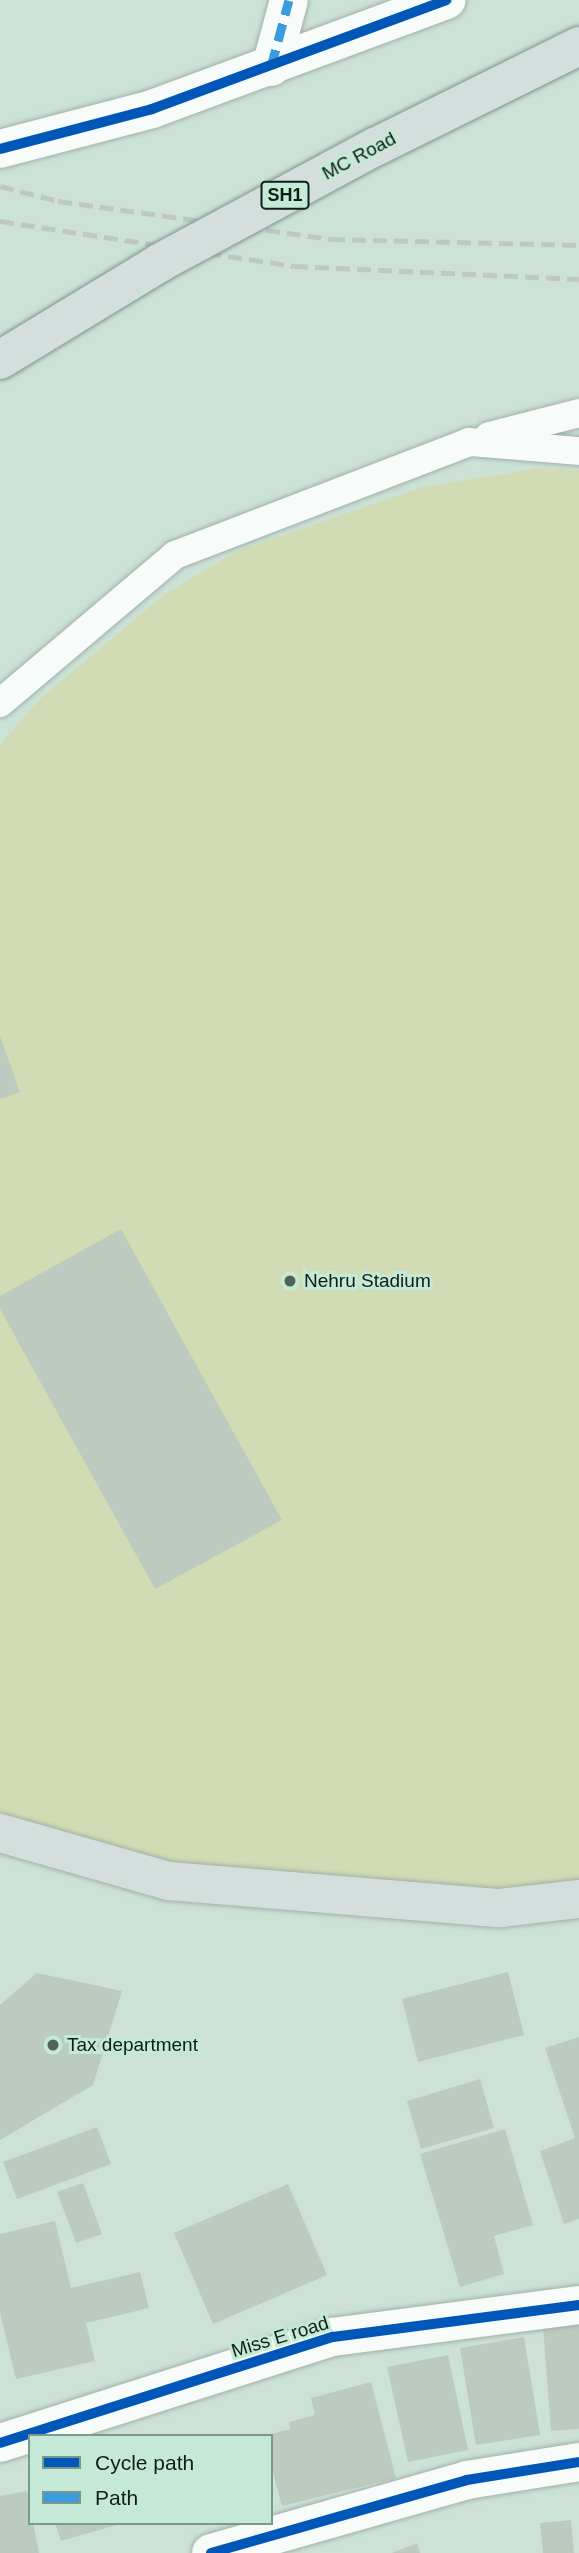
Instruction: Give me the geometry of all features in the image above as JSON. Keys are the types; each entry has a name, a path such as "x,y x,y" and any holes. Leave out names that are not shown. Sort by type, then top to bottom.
{"main road":[{"name":"MC Road","path":"0,360 161,262 375,147 579,46"},
{"path":"0,1833 169,1881 500,1908 579,1899"}],"street":[{"path":"271,67 289,0"},
{"path":"0,149 152,109 447,0"},
{"name":"Miss E road","path":"28,2434 334,2337 579,2305"},
{"name":"Miss E road","path":"0,2443 28,2434"},
{"path":"211,2553 467,2480 579,2462"}],"lane":[{"path":"0,704 175,555 469,442 579,413"},
{"path":"469,442 579,451"}],"green space":[{"name":"Nehru Stadium","path":"539,468 579,471 579,1894 324,1890 84,1853 0,1816 0,745 40,699 165,594 237,551 423,487"}],"building":[{"path":"0,1036 20,1092 0,1099"},
{"path":"121,1229 282,1520 155,1589 0,1309 0,1296"},
{"path":"508,1972 524,2035 418,2062 402,1999"},
{"name":"Tax department","path":"37,1973 122,1991 93,2085 0,2140 0,2005"},
{"path":"579,2037 579,2219 564,2224 540,2151 575,2138 545,2048"},
{"path":"480,2079 494,2128 421,2149 407,2101"},
{"path":"97,2127 111,2164 17,2199 3,2162"},
{"path":"505,2129 533,2225 494,2236 504,2274 460,2287 420,2154"},
{"path":"83,2183 102,2234 76,2243 57,2192"},
{"path":"288,2184 327,2275 213,2324 174,2233"},
{"path":"55,2221 71,2288 140,2272 149,2308 86,2323 95,2361 16,2379 0,2313 0,2234"},
{"path":"579,2324 579,2429 551,2431 543,2327"},
{"path":"524,2337 540,2435 476,2445 460,2348"},
{"path":"448,2355 468,2450 408,2462 387,2367"},
{"path":"371,2382 396,2478 282,2506 273,2472 271,2434 290,2429 289,2422 315,2415 311,2398"},
{"path":"27,2491 28,2525 34,2525 39,2553 0,2553 0,2496"},
{"path":"571,2520 574,2553 543,2553 540,2523"},
{"path":"56,2525 117,2525 61,2541"},
{"path":"417,2543 420,2553 392,2553"}],"railway":[{"path":"0,186 58,201 331,239 579,245"},
{"path":"0,221 294,266 579,279"}],"marked path":[{"path":"271,67 289,0"}],"cycle path":[{"path":"0,149 152,109 447,0"},
{"path":"28,2434 333,2337 579,2305"},
{"path":"0,2443 28,2434"},
{"path":"211,2553 467,2480 579,2462"}],"place":[{"name":"Nehru Stadium","path":"290,1281"},
{"name":"Tax department","path":"53,2045"}]}
